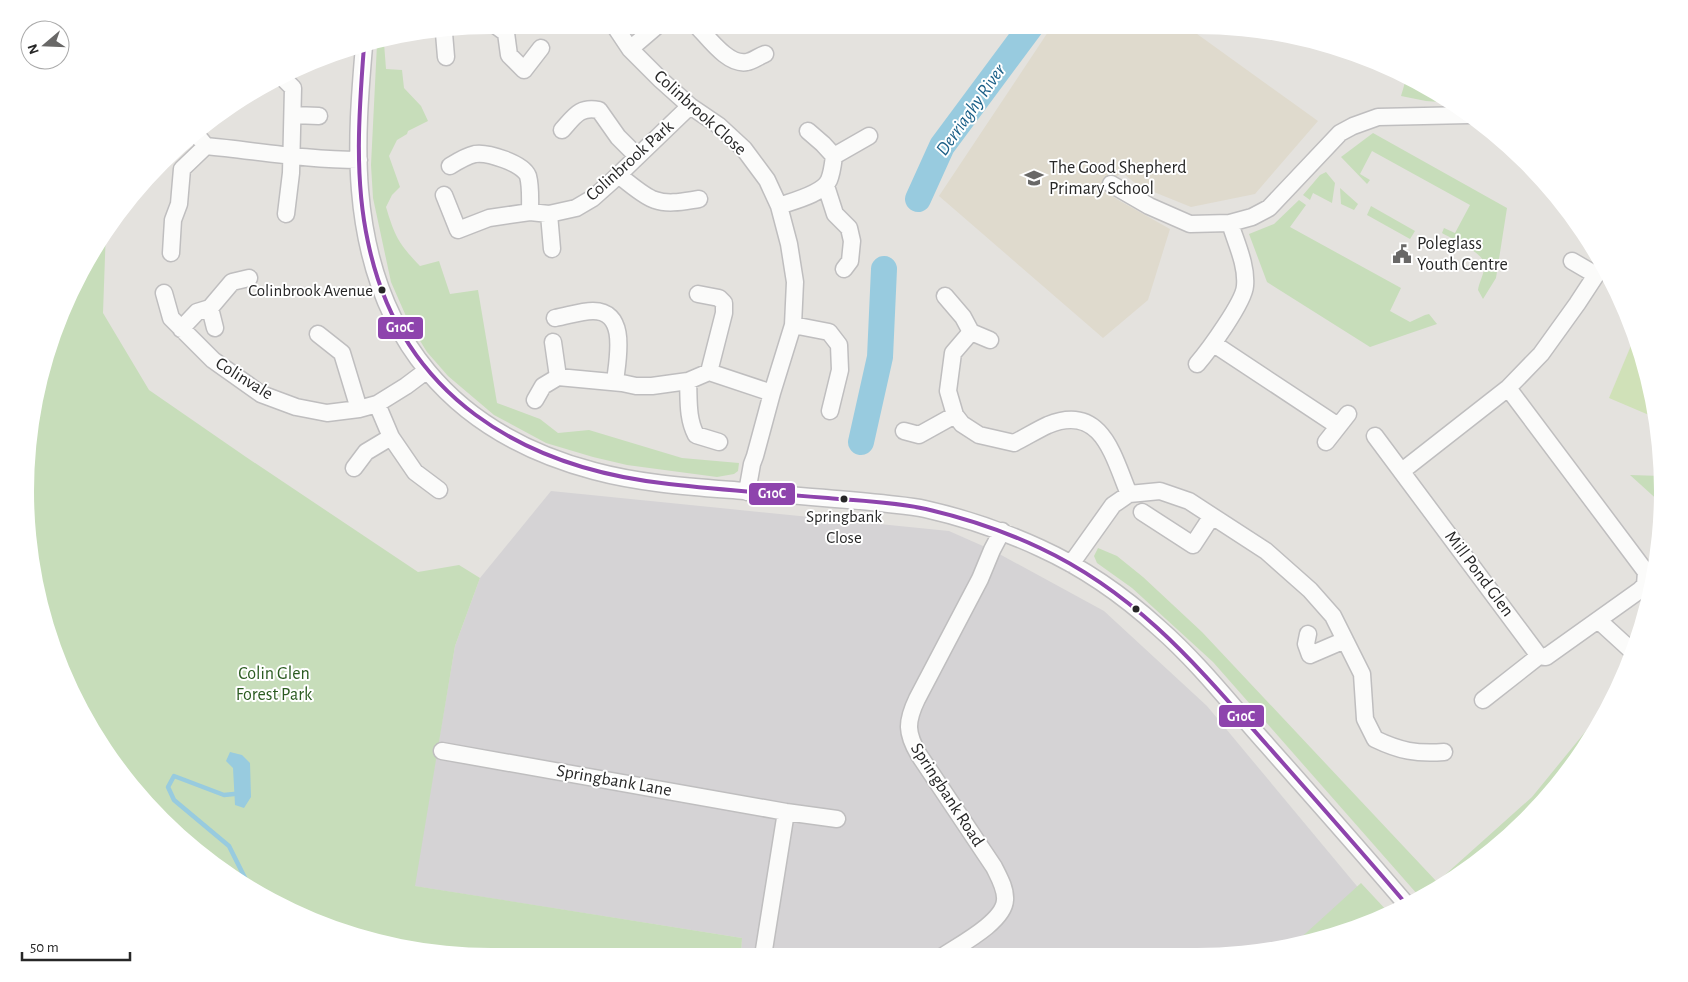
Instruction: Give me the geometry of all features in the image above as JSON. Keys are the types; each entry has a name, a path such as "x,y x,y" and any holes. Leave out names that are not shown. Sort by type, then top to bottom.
{"street":[{"path":"506,34 509,55 524,70 540,48"},
{"name":"Colinbrook Close","path":"620,34 630,49 690,106 718,125 744,149 767,180 779,206 789,244 795,282 793,325 752,464 748,492"},
{"path":"630,49 648,34"},
{"path":"704,34 724,55 734,61 745,63 765,54"},
{"path":"444,37 446,57"},
{"path":"364,52 359,160 360,188 364,223 378,283 400,332 426,371 457,402 480,421 507,438 547,456 593,471 624,478 748,492 841,498 921,508 1002,531 1041,548 1088,573 1122,597 1160,629 1210,680 1402,899"},
{"path":"286,214 292,155 294,88 287,82"},
{"name":"Colinbrook Park","path":"444,195 458,230 489,218 530,212 549,214 576,208 593,198 690,106"},
{"path":"562,130 580,111 589,108 599,110 618,136 637,156"},
{"path":"1111,184 1149,206 1190,224 1230,223 1252,217 1269,208 1340,133 1353,126 1378,117 1456,114"},
{"path":"293,115 319,116"},
{"path":"808,131 834,156"},
{"path":"779,206 820,191 829,180 834,156 869,136"},
{"path":"171,253 173,220 179,204 182,169 201,140 320,160 359,160"},
{"path":"450,166 466,156 485,154 520,167 528,176 530,212"},
{"path":"618,175 654,200 670,202 699,200"},
{"path":"826,186 835,214 850,228 852,241 850,261 844,269"},
{"path":"549,214 552,249"},
{"path":"1197,364 1214,344 1245,288 1245,270 1230,223"},
{"path":"1402,471 1508,388 1540,354 1596,275 1572,261"},
{"path":"181,329 197,312 210,308 232,282 249,278"},
{"name":"Colinvale","path":"164,293 171,318 213,360 261,394 296,407 327,413 359,409 376,404 406,386 426,371"},
{"path":"698,294 719,298 724,303 724,313 709,372"},
{"path":"945,296 963,317 971,332 990,340"},
{"name":"Colinvale","path":"210,308 215,328"},
{"path":"555,318 594,311 607,315 617,325 619,339 615,382"},
{"path":"793,325 829,332 839,345 840,370 830,411"},
{"path":"971,332 953,354 948,391 955,415 962,424 979,435 1014,444 1049,425 1070,419 1092,424 1106,439 1129,494"},
{"path":"318,334 342,353 359,409"},
{"path":"553,342 558,377"},
{"path":"1214,344 1343,420 1326,442"},
{"path":"535,400 543,386 558,377 615,382 636,386 652,386 688,381 709,372 772,392"},
{"path":"688,381 689,414 696,434 719,442"},
{"path":"1508,388 1646,572 1646,576"},
{"path":"376,404 391,438 415,472 439,490"},
{"path":"904,431 919,434 955,415"},
{"name":"Mill Pond Glen","path":"1375,436 1540,656"},
{"path":"354,468 366,452 391,438"},
{"path":"1071,564 1113,504 1129,494 1160,491 1189,501 1266,551 1310,590 1334,616 1362,674 1365,719 1375,739 1420,761 1444,752"},
{"path":"1142,512 1193,546 1212,516"},
{"name":"Springbank Road","path":"953,948 998,916 1003,909 1005,900 1002,883 994,867 910,740 909,719 916,699 980,580 1002,531"},
{"path":"1483,700 1540,656 1546,657 1552,654 1644,586"},
{"path":"1598,620 1627,646"},
{"path":"1308,634 1306,644 1310,655 1346,640"},
{"name":"Springbank Lane","path":"442,750 786,812 837,819"},
{"path":"764,948 786,812"}],"shaded area":[{"name":"The Good Shepherd Primary School","path":"1047,34 1197,34 1318,121 1255,194 1191,207 1139,186 1121,172 1104,192 1170,229 1148,300 1103,338 939,196"},
{"path":"551,491 949,531 992,550 1104,611 1207,706 1361,891 1351,921 1315,933 1257,944 1227,947 741,948 742,938 414,886 455,646 480,578"}],"green space":[{"path":"384,47 386,69 402,70 404,88 421,106 428,121 408,131 407,134 397,140 389,156 400,187 392,195 386,207 389,217 398,240 420,266 439,261 450,294 478,290 497,403 540,419 558,433 589,430 682,458 739,463 738,471 734,474 717,477 627,465 546,443 494,415 448,376 427,352 409,323 391,282 373,198 371,165 377,48"},
{"path":"1405,84 1437,102 1426,101 1401,96"},
{"path":"1373,133 1507,208 1496,278 1483,299 1478,290 1484,269 1482,259 1472,250 1442,233 1444,228 1455,233 1470,205 1372,151 1360,174 1370,180 1367,184 1341,157"},
{"path":"1326,172 1335,183 1332,203 1313,193 1310,200 1303,195 1320,175"},
{"path":"1340,188 1358,204 1354,210 1341,204"},
{"path":"1299,200 1306,205 1290,227 1401,288 1390,311 1410,322 1429,314 1437,324 1370,347 1267,282 1249,234 1274,224"},
{"path":"1371,206 1415,231 1410,239 1367,215"},
{"name":"Colin Glen Forest Park","path":"105,246 103,313 149,390 418,572 459,565 480,578 455,646 415,886 742,938 741,948 491,948 431,944 373,933 316,913 262,887 213,854 190,835 147,792 128,769 95,720 69,666 49,609 38,551 35,521 35,461 38,431 49,373 69,316 81,289"},
{"path":"1631,346 1639,373 1647,414 1609,398"},
{"path":"1630,475 1653,476 1654,497"},
{"path":"1098,548 1117,556 1143,577 1202,632 1436,881 1416,892 1213,662 1132,588 1097,563 1094,556"},
{"path":"1586,731 1560,769 1520,814 1475,854 1445,875 1532,797"},
{"path":"1361,883 1384,908 1344,924 1303,935"}],"water":[{"path":"230,752 242,755 250,763 251,797 244,808 235,805 233,768 226,761"}],"waterway":[{"name":"Derriaghy River","path":"918,199 942,146 1025,34"},
{"name":"Derriaghy River","path":"861,442 880,357 884,269"},
{"path":"234,794 224,795 174,776 168,787 174,800 229,846 244,875"}],"transit line":[{"name":"G10C","path":"364,52 359,120 361,194 368,242 384,296 408,343 439,382 475,415 518,441 564,461 615,475 669,484 877,502 914,507 970,521 1012,536 1075,566 1137,610 1191,661 1402,899"}],"place":[{"name":"The Good Shepherd Primary School","path":"1034,178"},
{"name":"Poleglass Youth Centre","path":"1402,254"},
{"name":"Colinbrook Avenue","path":"382,290"},
{"name":"Springbank Close","path":"844,499"}]}
